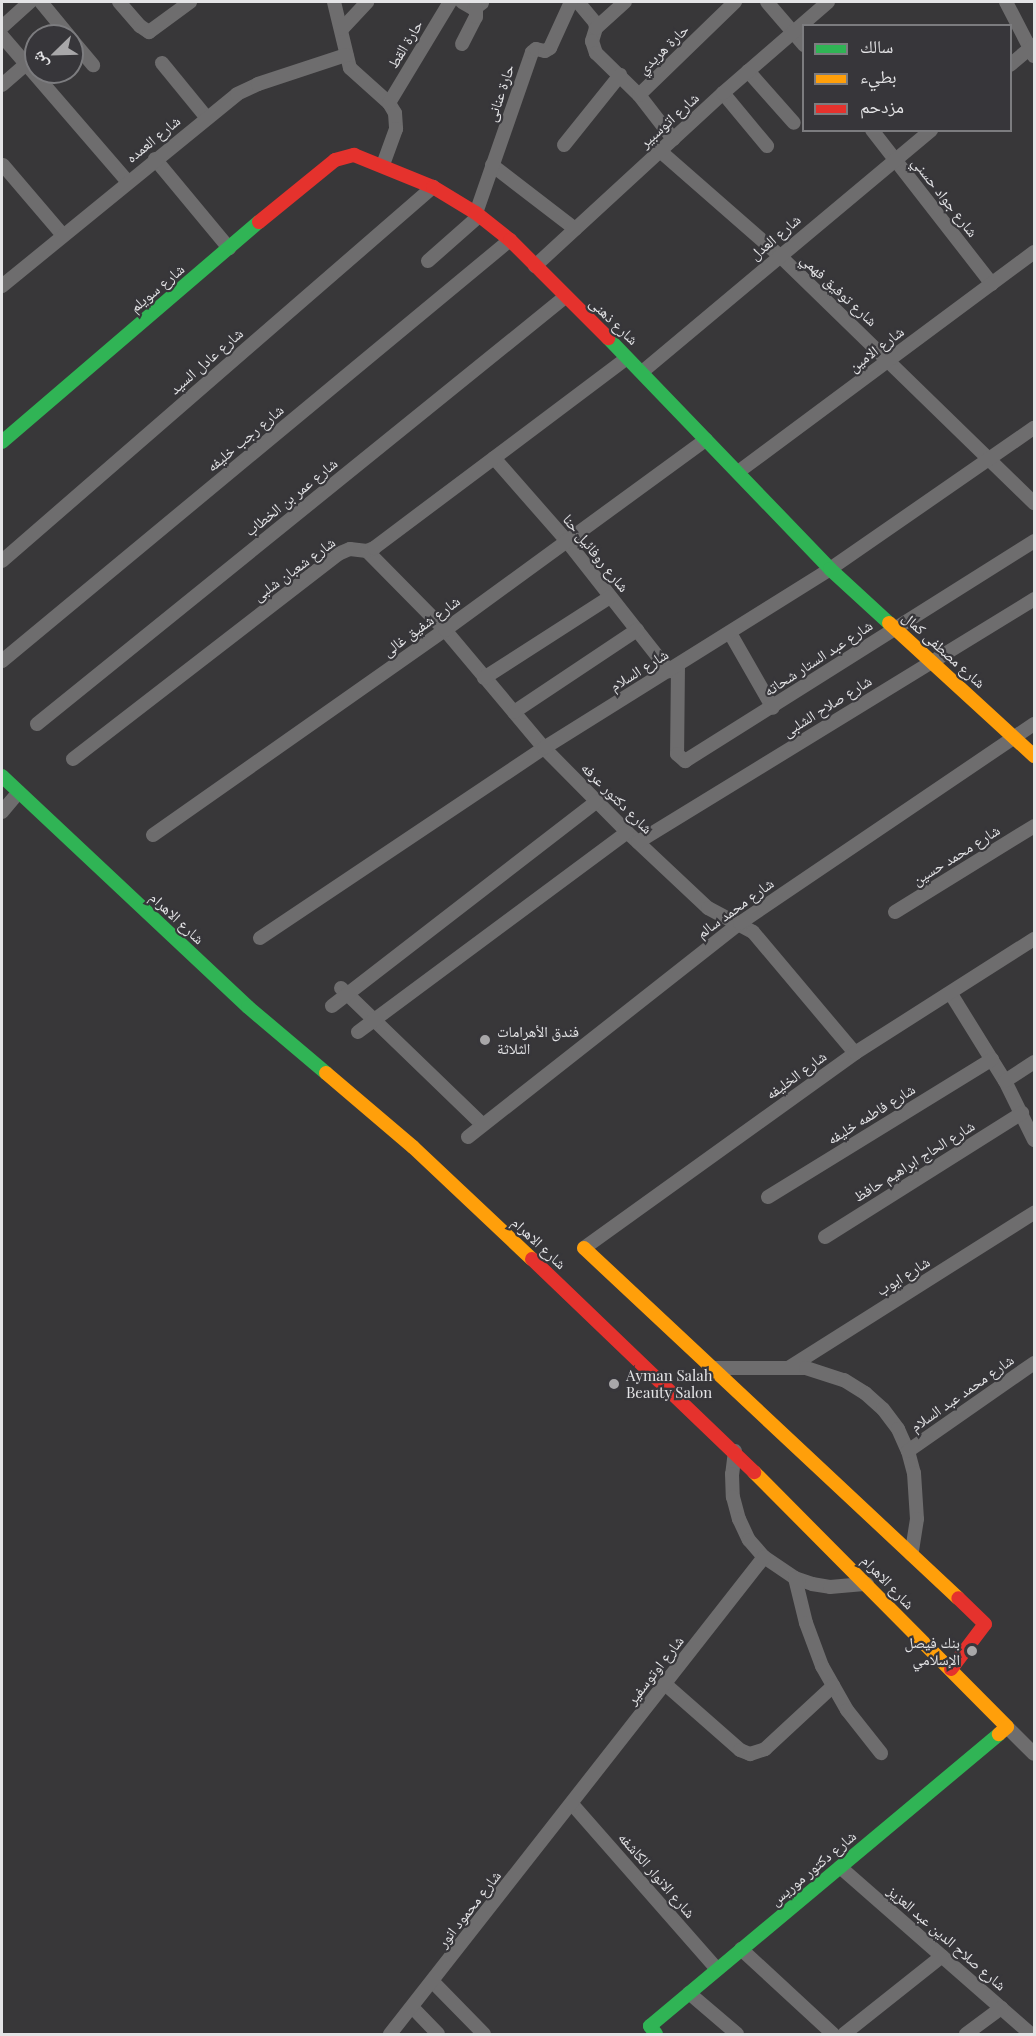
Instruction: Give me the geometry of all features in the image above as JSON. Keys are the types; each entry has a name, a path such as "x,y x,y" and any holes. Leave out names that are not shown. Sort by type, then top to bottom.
{"main road":[{"name":"شارع ذهنى","path":"335,160 354,155 433,187 477,214 510,240 642,372 830,569"},
{"name":"شارع سويلم","path":"2,442 335,160"},
{"name":"شارع مصطفى كمال","path":"830,569 1017,737 1035,756"},
{"name":"شارع الاهرام","path":"2,776 248,1007 413,1147 735,1451 1007,1727"},
{"name":"شارع الاهرام","path":"584,1248 985,1624 951,1670"},
{"name":"شارع دكتور موريس","path":"648,2032 717,1969 1007,1727"}],"street":[{"path":"2,27 30,2"},
{"path":"41,2 59,24"},
{"path":"119,2 140,27 149,32 190,2"},
{"path":"334,2 342,29 346,55 355,73 390,103 397,121 383,165"},
{"path":"342,29 367,2"},
{"name":"حارة القط","path":"390,103 450,2"},
{"path":"462,2 471,9 479,5"},
{"name":"حارة عنانى","path":"477,214 532,52 536,49 545,51 550,48 571,2"},
{"path":"578,2 591,17 596,28"},
{"path":"625,2 596,28 592,47 639,95 673,139"},
{"name":"حارة هريدي","path":"639,95 735,2"},
{"path":"767,2 802,43"},
{"name":"شارع اتوسبير","path":"535,266 747,71 828,2"},
{"path":"1006,2 1033,50 1012,64"},
{"path":"462,44 476,17 479,5"},
{"path":"2,36 24,62"},
{"path":"84,54 93,65"},
{"name":"شارع العمده","path":"2,286 62,234 247,88 346,55"},
{"path":"162,63 207,118"},
{"path":"2,84 24,66"},
{"path":"747,71 794,123"},
{"path":"564,145 620,75"},
{"path":"43,84 127,182"},
{"path":"723,93 767,146"},
{"name":"شارع جواد حسني","path":"874,132 992,284"},
{"name":"شارع العدل","path":"642,372 929,132"},
{"name":"شارع توفيق فهمي","path":"660,151 779,255 1035,503"},
{"path":"155,159 229,248"},
{"path":"3,165 62,234"},
{"path":"492,165 574,229"},
{"name":"شارع عادل السيد","path":"2,561 433,187"},
{"path":"428,261 477,214"},
{"name":"شارع رجب خليفه","path":"2,661 510,240"},
{"name":"شارع الامين","path":"738,472 1035,252"},
{"name":"شارع عمر بن الخطاب","path":"37,724 565,297"},
{"path":"367,551 627,358"},
{"name":"شارع السلام","path":"260,938 543,748 830,569 1035,428"},
{"name":"شارع شفيق غالى","path":"153,835 445,630 706,440"},
{"name":"شارع روفائيل حنا","path":"494,458 566,540 637,630 674,668"},
{"name":"شارع عبد الستار شحاته","path":"674,668 677,754 680,760 690,760 894,628 1035,541"},
{"name":"شارع شعبان شلبى","path":"73,759 338,554 350,549 367,551"},
{"name":"شارع دكتور عرفه","path":"367,551 445,630 543,748 596,802 708,908 740,923 753,932 855,1053"},
{"path":"484,678 610,597"},
{"name":"شارع صلاح الشلبى","path":"638,842 1035,598"},
{"path":"514,712 637,630"},
{"path":"730,633 772,708"},
{"name":"شارع محمد سالم","path":"468,1137 740,923 1035,724"},
{"path":"2,812 19,792"},
{"path":"332,1006 344,991 596,802"},
{"name":"شارع محمد حسين","path":"895,912 1034,828"},
{"path":"358,1032 627,832"},
{"name":"شارع الخليفه","path":"584,1248 855,1053 1035,939"},
{"path":"344,991 482,1124"},
{"path":"951,994 1005,1081 1035,1140"},
{"name":"شارع فاطمه خليفه","path":"768,1197 992,1059"},
{"path":"1005,1081 1035,1062"},
{"name":"شارع الحاج ابراهيم حافظ","path":"825,1237 1022,1113"},
{"name":"شارع ايوب","path":"790,1368 1035,1213"},
{"name":"شارع محمد عبد السلام","path":"908,1451 1035,1363"},
{"path":"712,1368 790,1368 821,1372 844,1380 866,1393 883,1409 898,1429 908,1451 916,1496 917,1519 911,1555"},
{"path":"735,1451 732,1474 733,1497 739,1519 749,1540 764,1557 795,1578 830,1587 867,1584"},
{"name":"شارع اوتوسفير","path":"572,1803 764,1557"},
{"path":"795,1578 813,1645 832,1686 847,1710 881,1753"},
{"path":"665,1684 740,1750 750,1754 765,1749 832,1686"},
{"name":"شارع الاهرام","path":"1007,1727 1035,1754"},
{"name":"شارع الانوار الكاشفه","path":"572,1803 717,1969"},
{"name":"شارع محمود انور","path":"390,2034 413,2008 572,1803"},
{"name":"شارع صلاح الدين عبد العزيز","path":"840,1867 1031,2034"},
{"path":"741,1949 833,2034"},
{"path":"844,2034 942,1956"},
{"path":"433,1982 484,2034"},
{"path":"689,1993 737,2034"},
{"path":"413,2008 438,2034"},
{"path":"966,2034 1001,2008"}],"traffic: fast":[{"path":"2,442 259,222"},
{"path":"608,338 830,569 889,623"},
{"path":"2,776 248,1007 326,1073"},
{"path":"656,2034 650,2026 999,1734"}],"traffic: slow":[{"path":"889,623 1034,756"},
{"path":"326,1073 413,1147 532,1259"},
{"path":"584,1248 958,1598"},
{"path":"754,1472 1007,1727 999,1734"}],"traffic: jam":[{"path":"259,222 335,160 354,155 433,187 476,213 510,240 608,338"},
{"path":"532,1259 754,1472"},
{"path":"951,1669 985,1624 958,1598"}],"place":[{"name":"فندق الأهرامات الثلاثة","path":"485,1040"},
{"name":"Ayman Salah Beauty Salon","path":"614,1384"},
{"name":"بنك فيصل الإسلامي","path":"972,1651"}]}
